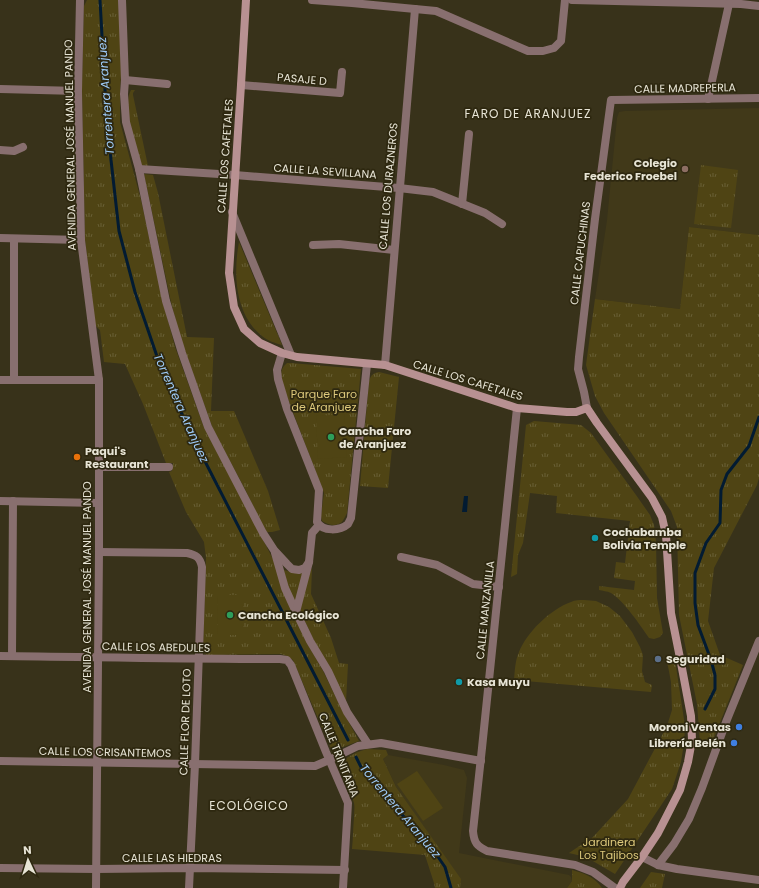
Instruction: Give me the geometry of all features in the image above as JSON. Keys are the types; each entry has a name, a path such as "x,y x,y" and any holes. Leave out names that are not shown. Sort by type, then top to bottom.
{"main road":[{"name":"CALLE LOS CAFETALES","path":"246,0 228,273 234,307 244,329 260,343 282,353 297,357 385,365 517,408 567,412 576,412 588,408"},
{"path":"588,408 597,423 652,498 662,517 666,536 671,613 691,716 692,740 688,762 680,790 658,833 620,888"}],"street":[{"name":"AVENIDA GENERAL JOSÉ MANUEL PANDO","path":"80,0 78,91 81,240 98,380 99,552 96,888"},
{"path":"122,0 126,122 139,169 166,301 182,353 206,422 262,533 274,550 292,569 298,570 305,568 309,562"},
{"path":"312,0 352,1 436,11 528,51 543,51 554,48 560,41 565,0"},
{"path":"572,0 759,6"},
{"path":"708,99 729,4"},
{"name":"CALLE LOS DURAZNEROS","path":"385,365 415,9"},
{"name":"PASAJE D","path":"241,85 340,93 342,72"},
{"path":"125,80 167,84"},
{"path":"0,89 78,91"},
{"name":"CALLE MADREPERLA","path":"611,100 759,98"},
{"name":"CALLE CAPUCHINAS","path":"588,408 578,369 595,219 611,100"},
{"path":"462,204 469,134"},
{"path":"0,150 14,150 22,147"},
{"name":"CALLE LA SEVILLANA","path":"139,169 235,175 433,192 485,213 502,224"},
{"path":"232,212 291,355"},
{"path":"0,238 81,240"},
{"path":"14,239 14,380"},
{"path":"313,245 339,244 394,250"},
{"path":"282,353 277,370 278,379 290,416 319,490 317,522 322,528 328,529 340,529 348,524 351,518 367,364"},
{"path":"0,380 98,380"},
{"name":"CALLE MANZANILLA","path":"517,408 473,831 474,839 479,847 487,851 575,865 593,872 615,888"},
{"path":"99,467 169,467"},
{"path":"0,501 98,503"},
{"path":"12,656 13,501"},
{"path":"296,612 309,562 312,533 319,525"},
{"path":"274,550 285,588 310,641 328,671 347,712 368,744"},
{"name":"CALLE FLOR DE LOTO","path":"99,552 187,553 194,554 201,562 195,764 189,888"},
{"path":"401,557 437,565 473,584 499,586"},
{"path":"658,865 674,844 689,819 726,722 757,655 759,641"},
{"name":"CALLE LOS ABEDULES","path":"0,656 287,660"},
{"name":"CALLE TRINITARIA","path":"287,660 291,665 348,803 343,888"},
{"name":"CALLE LOS CRISANTEMOS","path":"0,762 98,762 315,766 358,746 381,743 481,761"},
{"path":"642,857 658,865 677,870 759,880"},
{"name":"CALLE LAS HIEDRAS","path":"0,868 345,870"}],"shaded area":[{"name":"Colegio Federico Froebel","path":"759,108 759,235 689,227 680,309 595,299 607,220 617,118 619,112"},
{"path":"388,755 464,770 467,778 459,853 569,875 572,881 567,888 460,888 460,879 396,787 383,759"}],"green space":[{"path":"87,0 126,0 120,88 120,122 141,200 163,302 175,347 203,425 275,563 306,641 359,741 332,751 293,660 281,654 207,655 203,652 206,558 204,542 186,512 169,472 172,471 173,463 166,463 143,404 125,364 104,362 100,330 95,325 85,239 82,86 84,6"},
{"path":"131,90 135,90 133,95 148,166 141,165 131,127 128,106"},
{"path":"701,165 738,170 731,228 694,224"},
{"path":"144,174 153,175 158,193 187,337 214,338 211,411 234,411 268,491 280,530 267,532 213,429 180,337 171,302"},
{"path":"689,227 759,235 759,478 757,485 714,568 708,621 720,655 743,665 711,745 700,742 697,704 679,615 677,527 671,511 604,413 595,396 586,365 595,299 680,309"},
{"path":"239,242 282,345 269,341 262,336 246,317 238,293 236,267"},
{"name":"Parque Faro de Aranjuez","path":"287,363 361,369 347,513 342,522 337,525 327,524 322,521 321,516 324,493 283,386 281,376 283,368"},
{"path":"379,372 399,377 388,488 360,486 369,381 372,375"},
{"name":"Cancha Faro de Aranjuez","path":"344,414 347,457 318,459 316,416"},
{"path":"534,421 581,425 591,433 650,515 654,525 656,542 657,598 663,633 660,637 654,639 649,638 632,614 616,596 606,591 599,590 599,586 634,590 635,581 614,578 616,562 625,563 630,521 556,513 557,496 530,493 523,543 518,555 517,574 511,577 526,425"},
{"path":"312,568 311,594 331,638 339,663 348,664 346,702 300,611 307,580"},
{"path":"284,570 291,572 304,572 295,604 287,586"},
{"name":"Cancha Ecológico","path":"217,595 243,595 243,635 218,635"},
{"path":"574,601 596,601 609,607 620,616 632,632 643,655 642,671 645,682 652,685 651,692 514,680 515,666 518,655 523,644 540,622 563,605"},
{"name":"Jardinera Los Tajibos","path":"675,660 685,726 681,762 672,789 615,874 586,857 569,853 593,837 628,799 667,726 672,710 671,682 668,666 665,661"},
{"path":"367,749 386,750 388,755 383,759 396,787 461,879 460,888 435,888 425,855 352,849 354,805 341,770 342,764 346,759"},
{"path":"417,771 443,808 423,821 397,784"},
{"name":"Jardinera Los Tajibos","path":"572,870 592,878 602,888 567,888 572,881"},
{"path":"651,872 665,874 662,888 640,888"}],"water":[{"path":"464,496 468,496 467,512 462,512"}],"waterway":[{"name":"Torrentera Aranjuez","path":"100,0 105,90 119,231 135,292 162,371 193,438 348,740"},
{"path":"705,709 715,689 715,675 698,625 695,603 695,573 706,543 720,523 721,490 727,474 749,446 759,417"},
{"name":"Torrentera Aranjuez","path":"356,757 361,767 436,854 445,867 451,888"}],"place":[{"name":"Colegio Federico Froebel","path":"685,169"},
{"name":"Cancha Faro de Aranjuez","path":"331,437"},
{"name":"Paqui's Restaurant","path":"77,457"},
{"name":"Cochabamba Bolivia Temple","path":"595,538"},
{"name":"Cancha Ecológico","path":"230,615"},
{"name":"Seguridad","path":"658,659"},
{"name":"Kasa Muyu","path":"459,682"},
{"name":"Moroni Ventas","path":"739,727"},
{"name":"Librería Belén","path":"734,743"}],"district":[{"name":"FARO DE ARANJUEZ","path":"528,114"},
{"name":"ECOLÓGICO","path":"249,806"}]}
